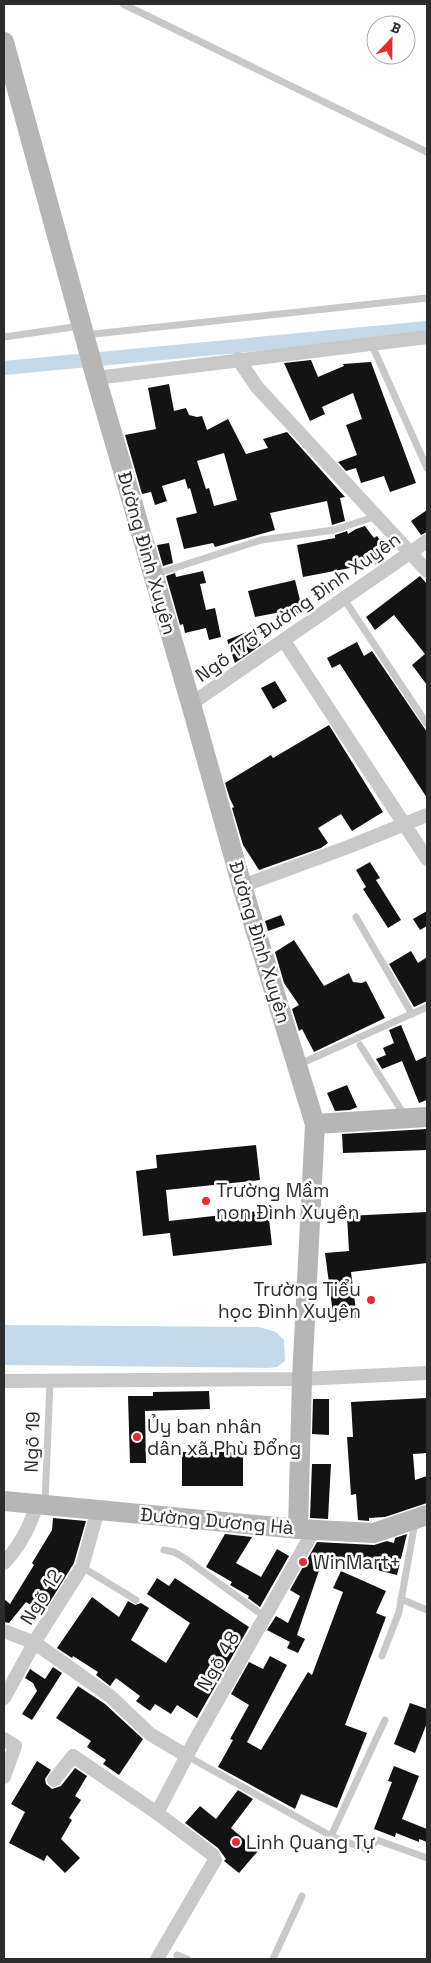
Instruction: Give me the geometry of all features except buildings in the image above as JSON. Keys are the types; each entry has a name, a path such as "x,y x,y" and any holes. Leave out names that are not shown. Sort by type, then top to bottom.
{"street":[{"name":"Đường Đình Xuyên","path":"4,42 89,352 242,886 315,1124 302,1380 306,1529"},
{"path":"89,352 238,359 427,336"},
{"path":"238,359 258,387 427,571"},
{"name":"Ngõ 175 Đường Đình Xuyên","path":"191,704 427,541"},
{"path":"284,641 427,859"},
{"path":"242,886 427,815"},
{"path":"315,1124 427,1117"},
{"path":"4,1381 302,1380 427,1374"},
{"name":"Đường Dương Hà","path":"4,1501 306,1529 374,1532 421,1517"},
{"path":"4,1563 31,1526 41,1505"},
{"name":"Ngõ 12","path":"4,1698 35,1643 82,1567 98,1510"},
{"name":"Ngõ 48","path":"157,1813 265,1617 306,1529"},
{"path":"4,1631 35,1643 111,1697 150,1734 187,1756"},
{"path":"4,1739 15,1746 4,1777"},
{"path":"54,1780 73,1756 157,1813 213,1856 215,1860 156,1959"}],"lane":[{"path":"123,4 427,152"},
{"path":"4,337 89,352 260,315 427,298"},
{"path":"370,342 427,468"},
{"path":"153,574 261,540 334,530 377,516"},
{"path":"344,599 427,724"},
{"path":"356,917 412,1014"},
{"path":"297,1065 427,1007"},
{"path":"360,1045 406,1118"},
{"name":"Ngõ 19","path":"41,1505 50,1380"},
{"path":"382,1656 399,1612 421,1517"},
{"path":"164,1550 174,1552 186,1559 265,1617"},
{"path":"82,1567 136,1600"},
{"path":"401,1599 427,1610"},
{"path":"331,1836 385,1720"},
{"path":"187,1756 331,1836 368,1850 377,1840 427,1858"},
{"path":"273,1959 302,1896"},
{"path":"177,1955 187,1959"}],"water":[{"path":"4,1325 259,1327 276,1332 284,1340 285,1361 277,1367 268,1368 4,1365"}],"waterway":[{"path":"4,368 427,328"}],"place":[{"name":"Trường Mầm non Đình Xuyên","path":"206,1201"},
{"name":"Trường Tiểu học Đình Xuyên","path":"371,1300"},
{"name":"Ủy ban nhân dân xã Phù Đổng","path":"137,1437"},
{"name":"WinMart+","path":"303,1562"},
{"name":"Linh Quang Tự","path":"236,1842"}]}
